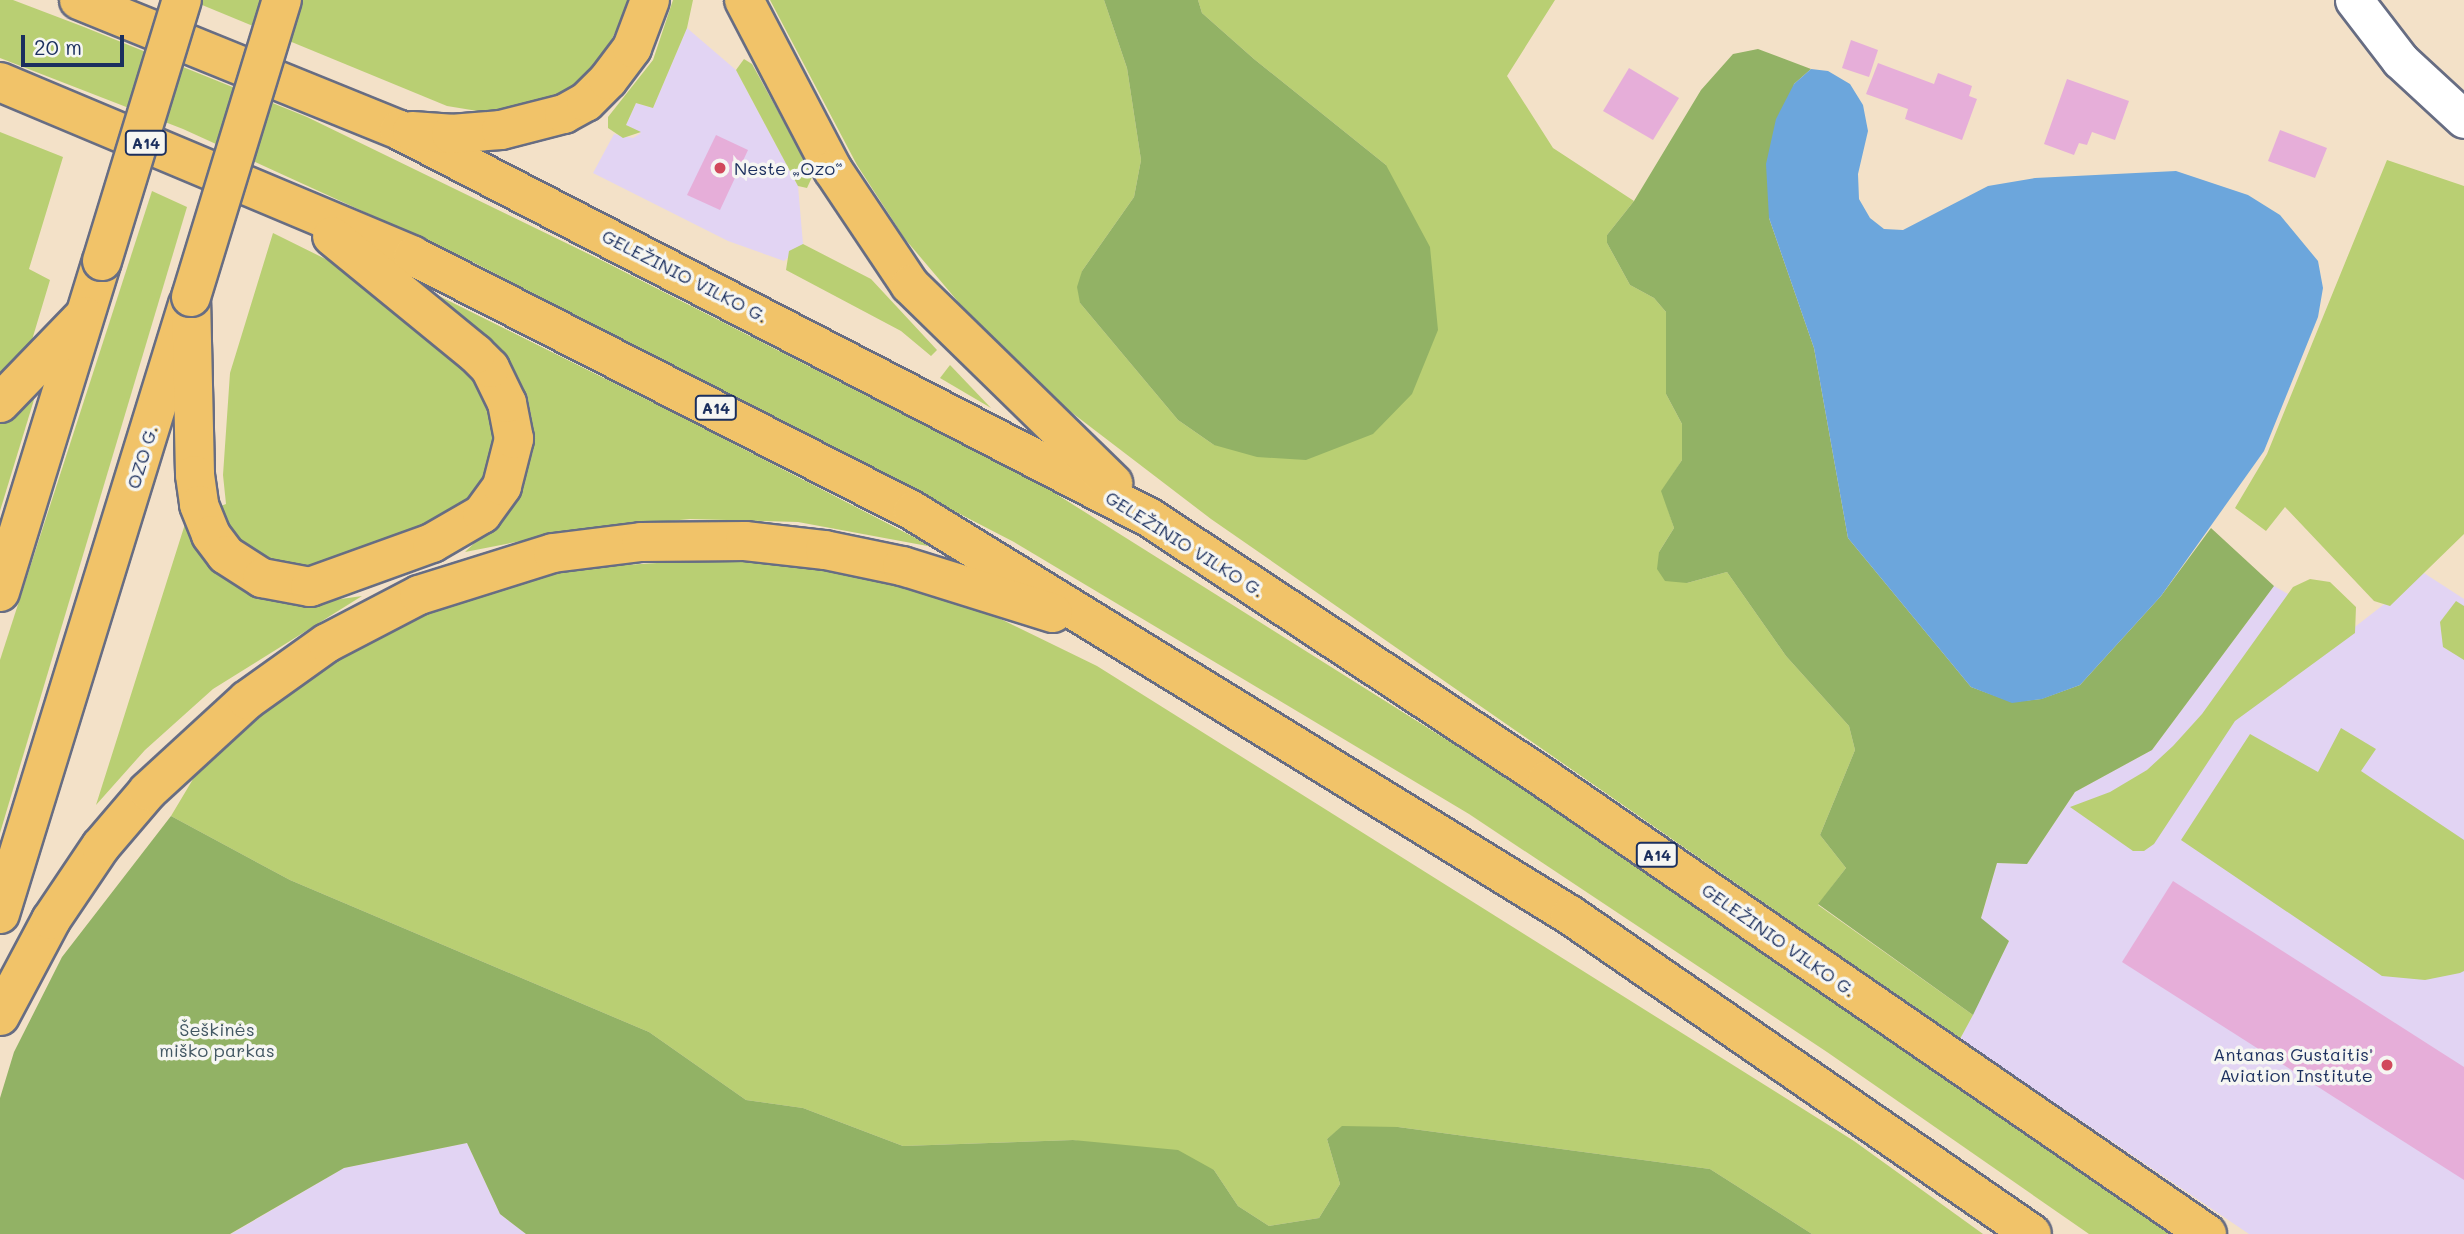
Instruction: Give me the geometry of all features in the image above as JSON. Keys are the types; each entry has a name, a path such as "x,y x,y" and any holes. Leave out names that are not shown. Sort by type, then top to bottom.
{"main road":[{"name":"GELEŽINIO VILKO G.","path":"79,0 399,130 1150,518 1547,780 2207,1234"},
{"path":"0,592 182,0"},
{"name":"OZO G.","path":"0,914 282,0"},
{"path":"399,130 451,134 501,130 564,114 586,102 608,80 632,48 650,0"},
{"path":"744,0 833,170 874,238 910,285 961,340 1150,518"},
{"name":"A14","path":"0,82 414,256 639,368 913,512 1126,640 1570,915 2032,1234"},
{"path":"191,297 199,505 211,535 245,571 297,586 332,581 432,544 482,514 508,472 514,439 507,402 490,368 394,284 292,205"},
{"path":"0,403 84,316"},
{"path":"0,1016 51,920 101,846 196,743 327,643 419,595 476,575 566,551 641,542 745,541 825,550 902,566 981,587 1126,640"}],"street":[{"path":"2354,0 2400,60 2464,119"}],"shaded area":[{"path":"687,28 736,70 798,186 803,244 784,261 728,241 593,173 614,134 633,138 641,133 626,125 636,103 653,108"},
{"path":"2424,573 2464,599 2464,1234 2249,1234 1960,1039 2009,941 1981,919 1997,863 2027,864 2075,792 2152,750 2274,586 2351,630"},
{"path":"467,1143 500,1214 526,1234 231,1234 344,1168"}],"green space":[{"path":"0,0 13,0 84,27 307,117 603,261 1045,487 1590,830 2173,1234 2089,1234 1827,1052 1469,814 1014,542 463,257 183,129 0,58"},
{"path":"190,0 631,0 599,65 571,92 502,115 447,106"},
{"path":"673,0 693,0 687,28 653,108 636,103 626,125 641,132 623,138 608,128 608,117 653,60"},
{"path":"770,0 1104,0 1127,68 1141,160 1134,197 1082,271 1080,303 1178,420 1214,445 1386,165 1254,59 1202,13 1198,0 1555,0 1507,76 1553,148 1634,201 1607,235 1607,243 1630,285 1654,298 1666,312 1666,394 1682,424 1682,460 1662,491 1674,528 1659,552 1687,583 1727,572 1786,656 1849,726 1855,750 1820,835 1846,868 1818,905 1973,1015 1960,1039 1211,519 1054,399 994,344 905,239 857,165"},
{"path":"1104,0 1198,0 1202,13 1254,59 1386,165 1430,247 1438,330 1412,394 1373,434 1306,460 1257,457 1214,445 1178,420 1080,303 1077,287 1082,271 1134,197 1141,160 1127,68"},
{"path":"1758,49 1811,69 1794,84 1769,218 1814,348 1848,538 1971,687 2012,702 2041,699 2080,685 2161,596 2211,528 2274,586 2152,750 2075,792 2027,864 1997,863 1981,918 2009,941 1973,1015 1818,904 1846,868 1820,835 1855,750 1849,726 1786,656 1727,572 1687,583 1665,581 1657,569 1659,552 1674,528 1661,491 1682,460 1682,424 1666,394 1666,312 1654,298 1630,285 1607,243 1607,235 1634,201 1701,90 1733,54"},
{"path":"744,59 752,64 813,175 807,188 798,186 736,70"},
{"path":"0,132 63,157 29,269 50,280 32,340 0,387"},
{"path":"2387,160 2464,186 2464,534 2390,606 2374,601 2285,507 2266,531 2235,508 2267,454"},
{"path":"152,191 187,207 0,833 0,660"},
{"path":"273,233 374,283 482,385 499,438 484,488 444,519 316,567 260,560 231,535 218,507 226,504 223,475 230,373"},
{"path":"803,244 871,279 937,350 931,356 901,331 786,270 789,251"},
{"path":"415,284 678,415 933,547 798,522 690,519 582,529 465,552 516,503 533,451 532,420 527,395 509,363"},
{"path":"950,365 991,408 940,378"},
{"path":"40,380 0,511 0,423"},
{"path":"185,524 195,544 320,602 362,596 213,689 145,750 96,805"},
{"path":"721,559 840,571 925,591 984,611 1097,666 1854,1141 1983,1234 1812,1234 1710,1169 1398,1127 1342,1127 1327,1139 1340,1184 1319,1218 1269,1226 1238,1206 1214,1170 1073,1140 903,1146 803,1108 746,1100 649,1032 290,880 171,816 211,749 305,675 431,610 513,581 593,567"},
{"path":"2310,579 2330,582 2356,607 2355,633 2235,721 2154,844 2144,851 2133,851 2070,807 2110,792 2147,770 2173,746 2202,714 2293,587"},
{"path":"2456,601 2464,606 2464,660 2443,647 2440,622"},
{"path":"2341,728 2376,749 2361,771 2464,840 2464,971 2460,973 2425,980 2382,976 2181,840 2250,734 2318,772"},
{"name":"Šeškinės miško parkas","path":"171,816 290,880 649,1032 746,1100 803,1108 903,1146 1073,1140 1178,1150 1214,1170 1238,1206 1269,1226 1319,1218 1340,1184 1327,1139 1342,1126 1398,1127 1710,1169 1812,1234 526,1234 500,1214 467,1143 344,1168 230,1234 0,1234 0,1098 14,1052 62,957"}],"water":[{"path":"1811,69 1828,71 1850,84 1863,105 1868,131 1858,174 1859,199 1870,218 1884,229 1903,230 1988,186 2035,178 2176,171 2248,195 2280,215 2318,261 2323,288 2318,317 2264,451 2161,596 2080,685 2042,699 2012,703 1971,687 1848,538 1814,348 1769,218 1766,164 1776,119 1794,84"}],"building":[{"path":"1851,40 1878,50 1869,77 1842,68"},
{"path":"1878,63 1934,84 1938,73 1972,86 1969,96 1977,99 1962,140 1905,119 1908,109 1866,94"},
{"path":"1629,68 1679,98 1653,140 1603,111"},
{"path":"2067,79 2129,101 2115,140 2092,132 2087,145 2079,143 2074,155 2044,144"},
{"path":"2280,130 2327,148 2315,178 2268,161"},
{"path":"716,135 748,150 720,210 687,195"},
{"path":"2173,881 2464,1067 2464,1180 2122,962"}],"place":[{"name":"Neste „Ozo“","path":"720,168"},
{"name":"Antanas Gustaitis' Aviation Institute","path":"2387,1065"}]}
